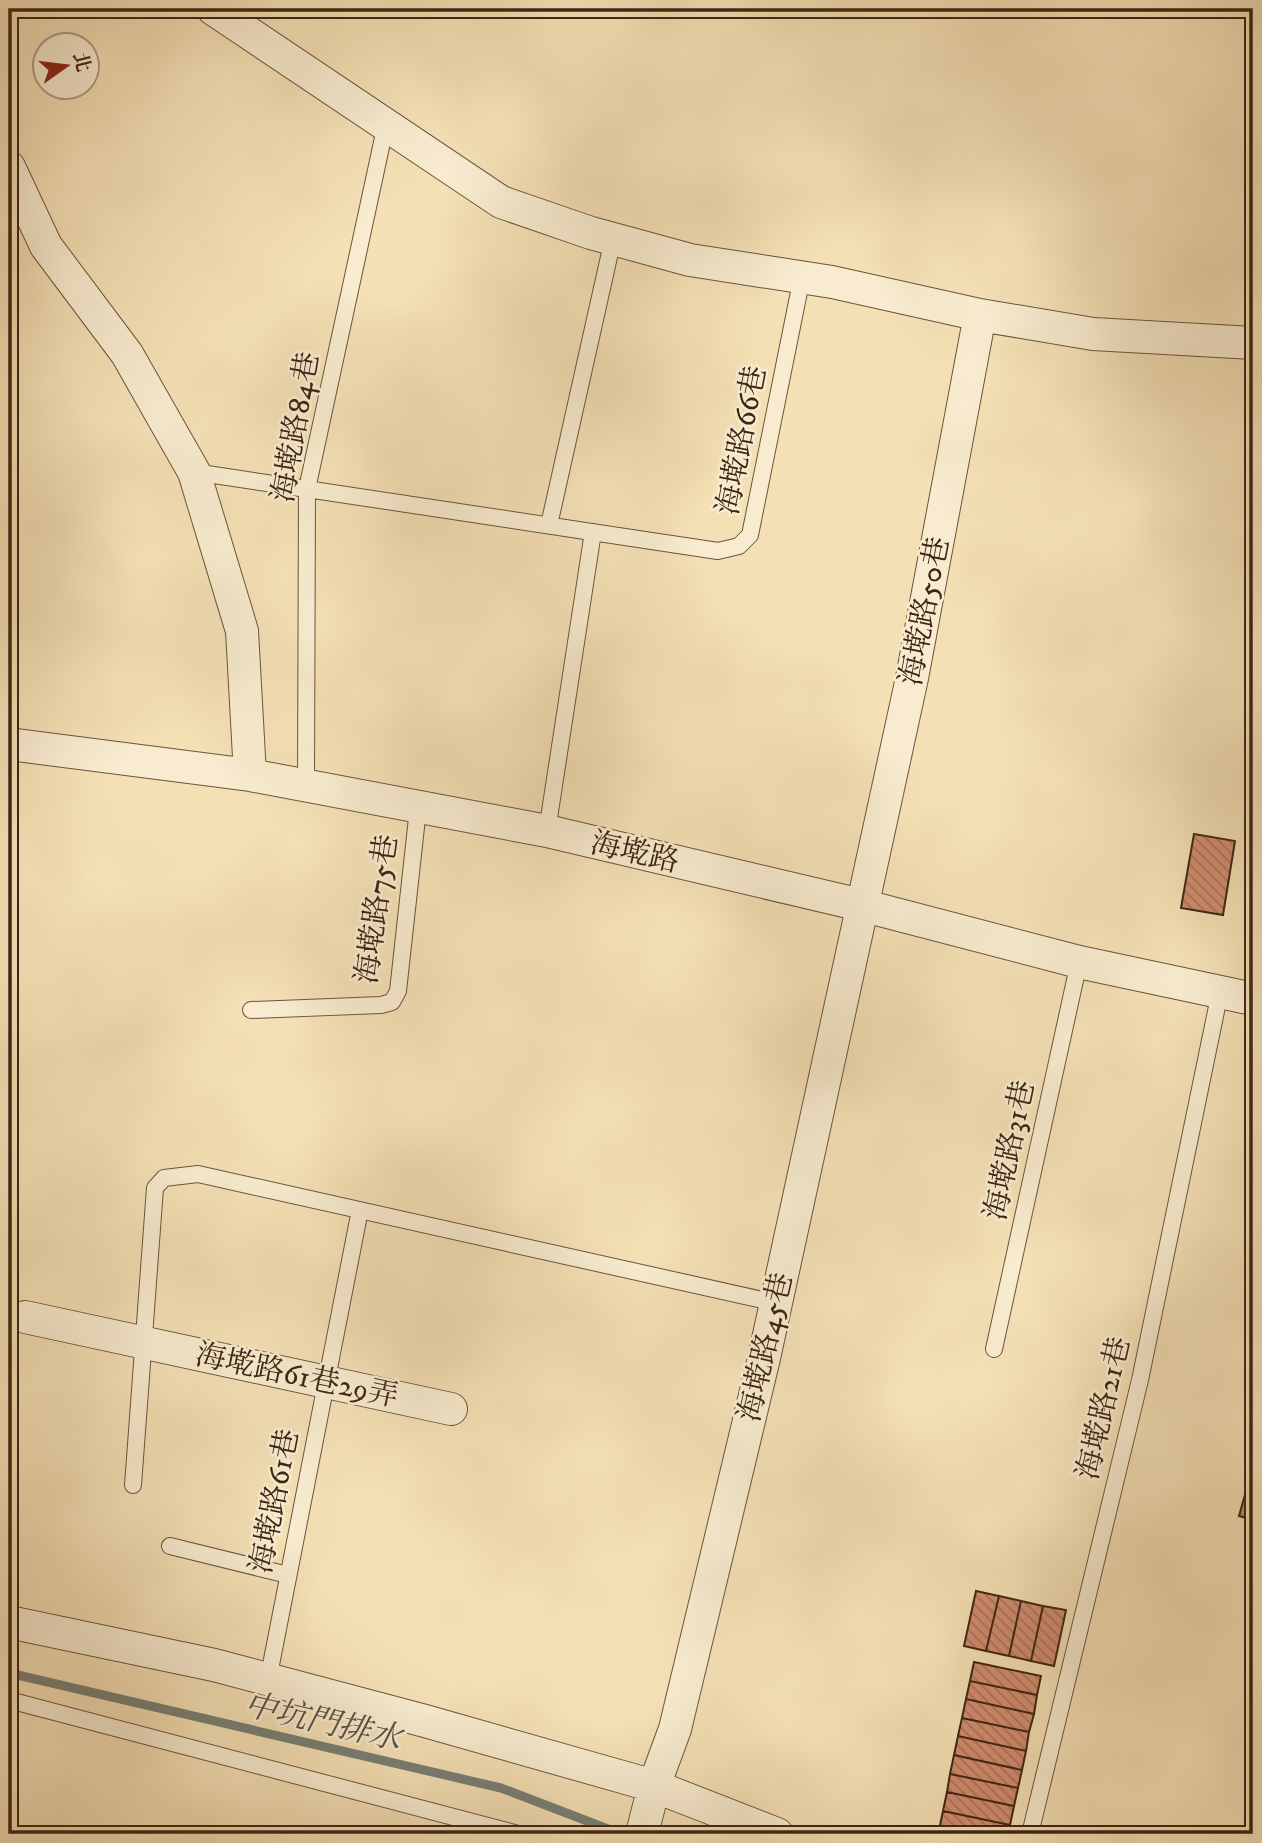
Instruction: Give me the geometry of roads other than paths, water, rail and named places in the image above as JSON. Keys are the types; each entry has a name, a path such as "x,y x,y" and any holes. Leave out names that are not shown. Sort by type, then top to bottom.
{"street":[{"path":"213,9 501,202 613,239 690,260 802,277 980,315 1093,334 1253,343"},
{"path":"9,167 46,246 127,354 194,472 242,631 250,775"},
{"name":"海墘路50巷","path":"861,905 912,678 980,315"},
{"name":"海墘路","path":"9,744 250,775 418,809 547,831 861,905 1079,962 1253,999"},
{"name":"海墘路45巷","path":"642,1834 652,1794 675,1729 706,1605 776,1303 861,905"},
{"name":"海墘路61巷29弄","path":"25,1317 451,1409"},
{"path":"9,1622 268,1680 777,1834"}],"lane":[{"name":"海墘路84巷","path":"306,787 307,489 386,124"},
{"path":"549,526 613,239"},
{"name":"海墘路66巷","path":"194,472 718,551 739,546 750,535 802,277"},
{"path":"547,831 593,532"},
{"name":"海墘路75巷","path":"251,1010 382,1005 392,1002 398,991 418,809"},
{"name":"海墘路31巷","path":"994,1349 1079,962"},
{"name":"海墘路21巷","path":"1030,1834 1140,1380 1220,992"},
{"path":"133,1485 155,1188 164,1178 198,1174 776,1303"},
{"name":"海墘路61巷","path":"268,1680 360,1210"},
{"path":"170,1546 288,1575"},
{"path":"9,1700 517,1834"}],"waterway":[{"name":"中坑門排水","path":"9,1673 501,1788 621,1834"}]}
